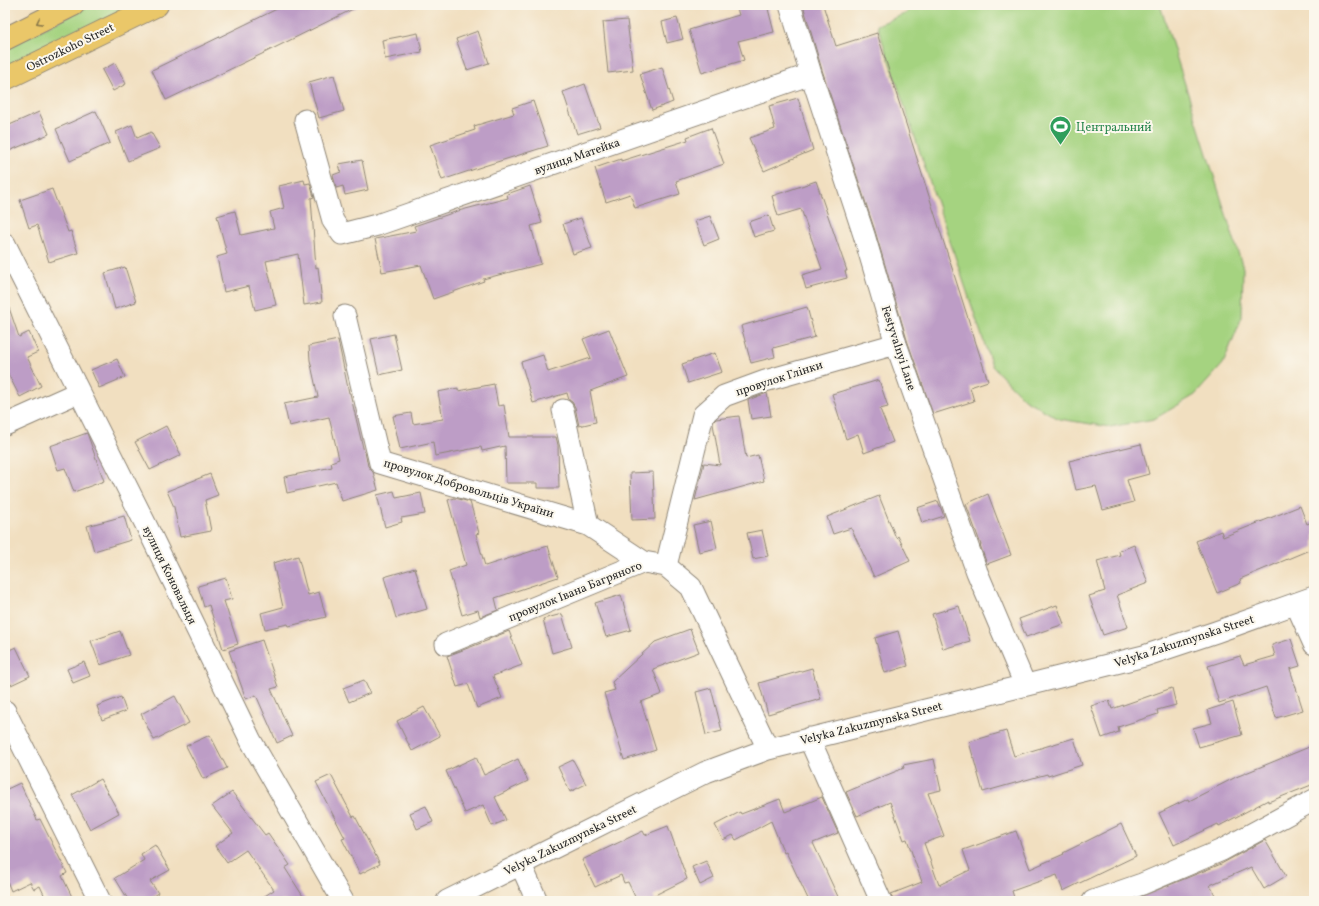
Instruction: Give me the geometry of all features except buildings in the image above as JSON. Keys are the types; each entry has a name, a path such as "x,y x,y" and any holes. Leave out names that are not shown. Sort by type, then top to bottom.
{"main road":[{"path":"5,39 73,5"},
{"name":"Ostrozkoho Street","path":"5,79 157,5"}],"street":[{"name":"Festyvalnyi Lane","path":"790,5 864,235 896,344 977,572 1025,685"},
{"name":"вулиця Матейка","path":"305,120 333,221 342,234 377,225 811,74"},
{"name":"вулиця Коновальця","path":"5,244 148,530 251,741 343,901"},
{"name":"провулок Добровольців України","path":"345,316 380,463 588,525"},
{"name":"провулок Глінки","path":"666,566 703,415 724,396 765,381 896,344"},
{"path":"5,425 79,392"},
{"path":"563,410 588,525 644,562"},
{"name":"провулок Івана Багряного","path":"446,644 644,562 666,566 691,587 768,749"},
{"path":"1305,601 1314,644"},
{"name":"Velyka Zakuzmynska Street","path":"448,901 706,772 768,749 1144,656 1305,601"},
{"path":"5,710 13,744 100,901"},
{"path":"808,738 881,901"},
{"path":"1093,901 1142,884 1222,850 1314,800"},
{"path":"521,865 537,901"}],"green space":[{"path":"91,5 137,5 5,70 5,48"},
{"name":"Центральний","path":"911,5 1160,5 1243,268 1242,317 1223,364 1195,395 1154,419 1110,427 1059,419 1024,399 992,366 877,25 907,13"}],"place":[{"name":"Центральний","path":"1061,146"}]}
